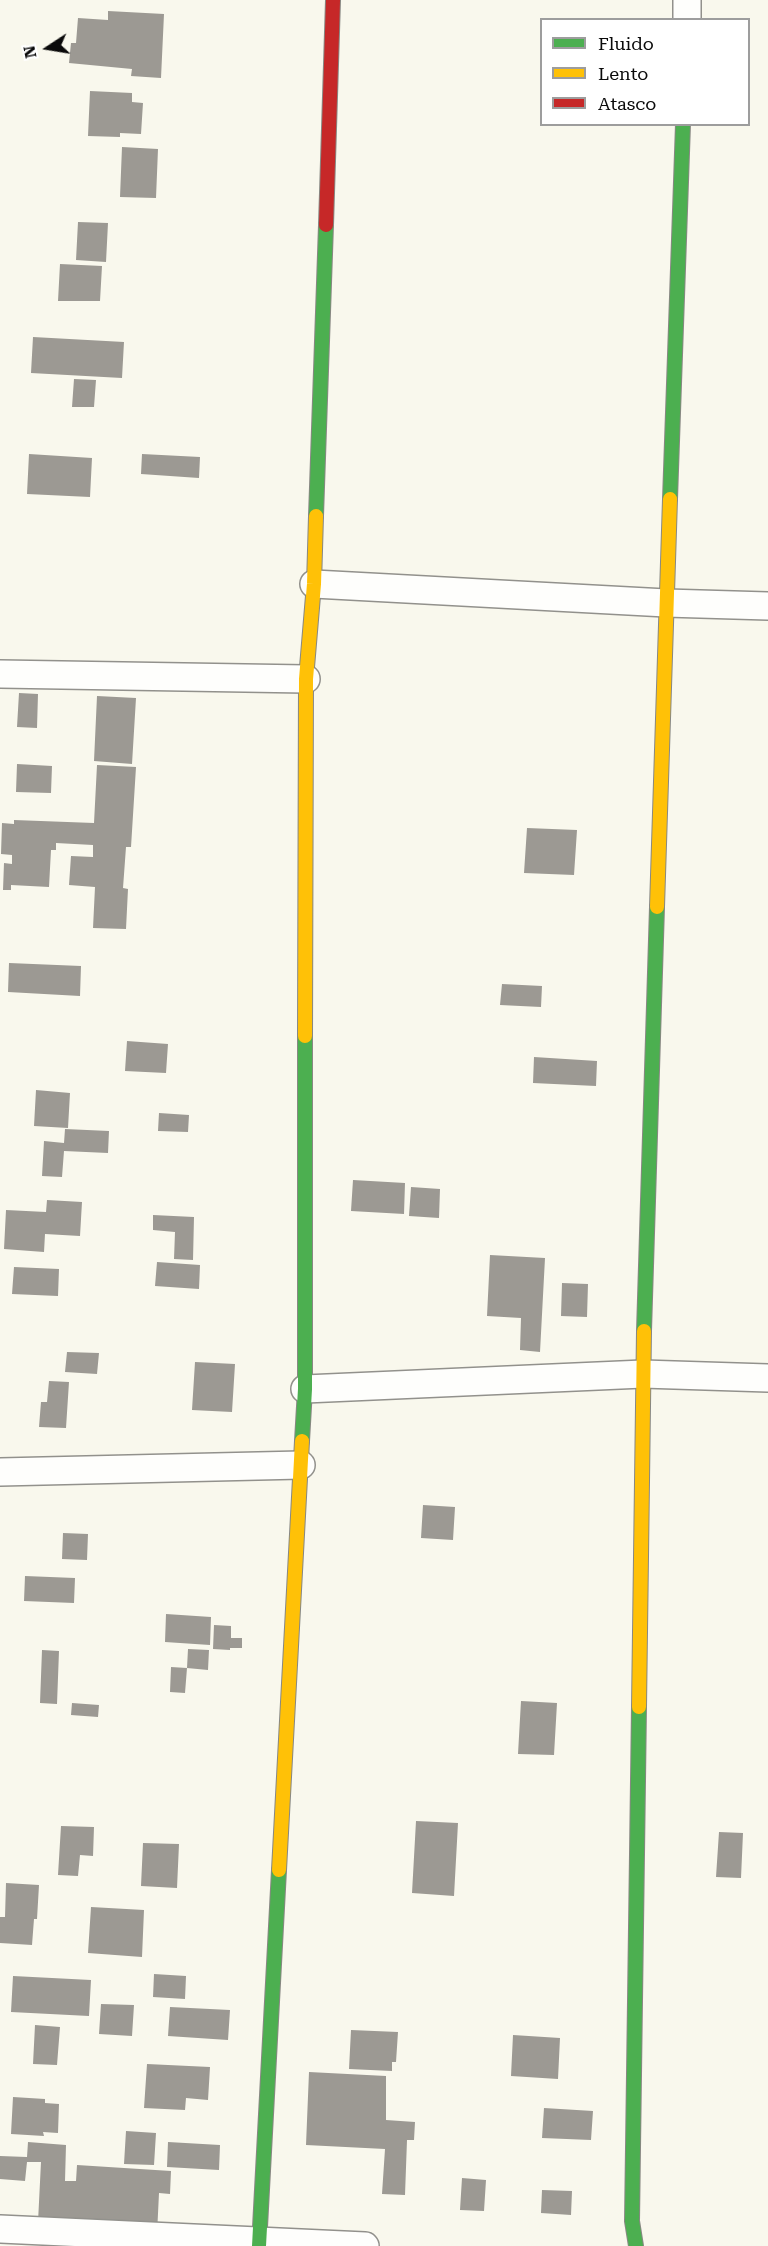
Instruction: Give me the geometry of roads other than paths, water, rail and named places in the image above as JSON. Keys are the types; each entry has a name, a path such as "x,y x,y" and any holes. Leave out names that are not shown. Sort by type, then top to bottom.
{"street":[{"path":"259,2244 305,1389 306,679 314,584 333,0"},
{"path":"687,0 687,18"},
{"path":"636,2246 632,2221 643,1374 683,126"},
{"path":"314,584 666,603 768,606"},
{"path":"0,674 306,679"},
{"path":"305,1389 643,1374 768,1378"},
{"path":"0,1472 301,1465"},
{"path":"0,2229 259,2244 365,2246"}]}
